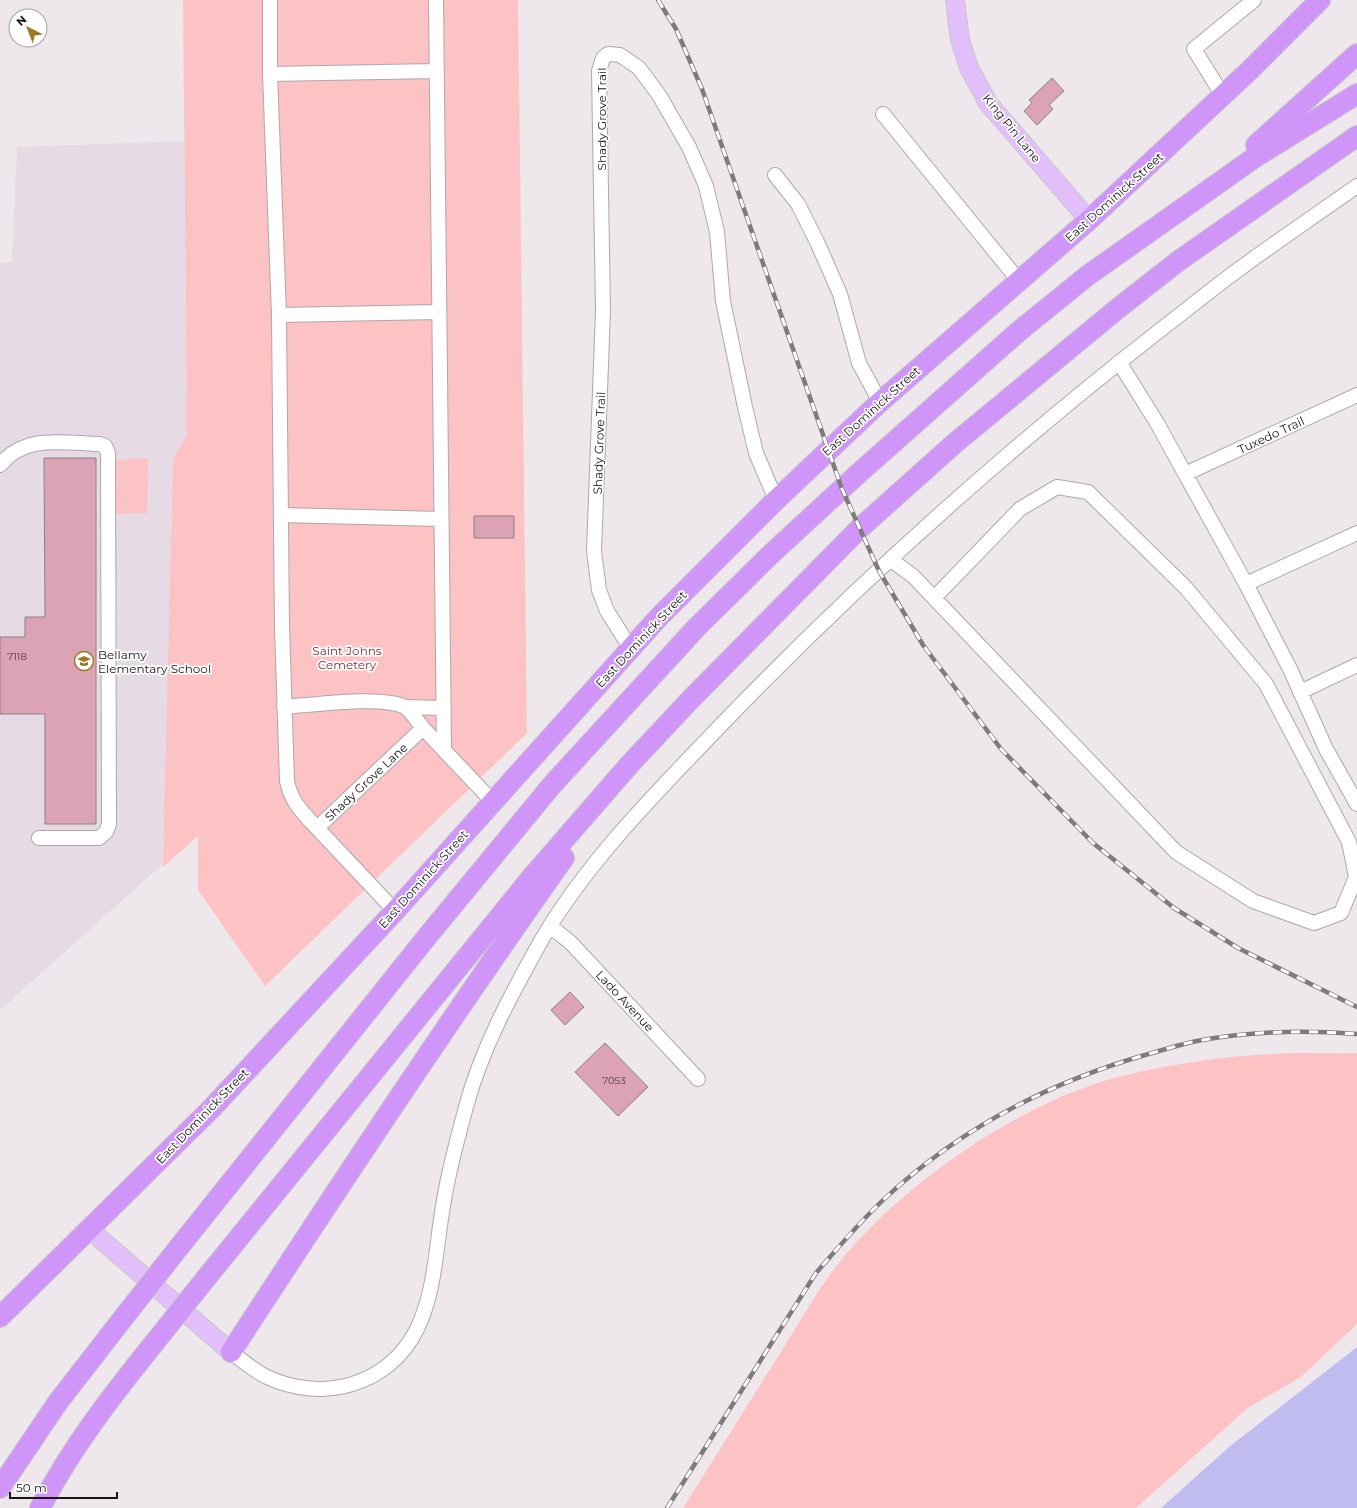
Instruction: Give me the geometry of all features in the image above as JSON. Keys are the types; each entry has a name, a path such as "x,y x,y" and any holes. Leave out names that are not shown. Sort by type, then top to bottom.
{"highway":[{"name":"East Dominick Street","path":"0,1317 90,1230 211,1109 395,911 659,618 776,500 880,402 1089,220 1223,96 1320,0"},
{"path":"1208,190 1357,54"},
{"path":"0,1488 58,1402 172,1256 426,938 552,785 646,681 769,556 859,473 1018,332 1087,276 1208,190 1254,158 1357,94"},
{"path":"40,1508 50,1488 103,1408 207,1277 531,878 630,764 691,699 859,529 955,443 1116,310 1177,262 1357,136"},
{"path":"231,1352 336,1190 472,989 630,764"}],"main road":[{"name":"King Pin Lane","path":"955,0 960,40 969,68 988,103 1089,220"},
{"path":"90,1230 231,1352"}],"street":[{"path":"270,0 270,74 279,315 284,707 287,781 289,791 296,806 317,828"},
{"path":"436,0 438,312 444,749"},
{"path":"1223,96 1194,49 1254,0"},
{"name":"Shady Grove Trail","path":"632,649 607,611 600,590 594,551 603,311 599,71 603,58 608,54 620,55 639,68 659,95 689,147 706,186 717,232 723,301 745,407 756,453 776,500"},
{"path":"270,74 436,71"},
{"path":"883,114 1019,281"},
{"path":"775,175 798,204 818,244 840,294 859,363 880,402"},
{"path":"231,1352 264,1375 290,1386 322,1390 353,1385 378,1373 399,1354 416,1331 432,1283 444,1197 467,1104 478,1069 518,982 550,926 590,871 648,803 770,675 891,560 1046,420 1241,268 1357,186"},
{"path":"279,315 438,312"},
{"path":"1119,362 1157,423 1246,584 1300,692 1326,749 1357,804"},
{"name":"Tuxedo Trail","path":"1185,474 1357,395"},
{"path":"0,465 7,456 20,448 33,443 99,444 105,446 108,453 109,824 106,832 99,838 38,838"},
{"path":"891,560 913,576 1176,852 1253,901 1314,923 1341,913 1356,877 1349,842 1266,684 1186,588 1088,492 1057,487 1020,509 934,598"},
{"path":"281,515 441,519"},
{"path":"1246,584 1357,533"},
{"path":"1300,692 1357,665"},
{"path":"284,707 360,701 384,702 405,707 443,708"},
{"path":"405,707 493,802"},
{"name":"Shady Grove Lane","path":"395,911 317,828 423,728"},
{"name":"Lado Avenue","path":"550,926 570,943 698,1078"}],"shaded area":[{"name":"Bellamy Elementary School","path":"184,141 187,434 173,459 164,863 0,1010 0,263 12,262 17,147"},
{"path":"1357,1347 1357,1508 1161,1508 1229,1447"}],"green space":[{"name":"Saint Johns Cemetery","path":"183,0 518,0 527,733 265,986 198,890 198,836 163,867 173,459 187,434"},
{"path":"148,458 147,513 114,514 115,460"},
{"path":"1284,1053 1357,1053 1357,1324 1301,1377 1249,1407 1136,1508 683,1508 808,1307 838,1264 865,1233 898,1202 972,1145 1013,1121 1054,1100 1095,1084 1135,1073 1187,1063 1239,1056"}],"building":[{"path":"1052,78 1064,91 1049,105 1053,109 1037,125 1024,111 1032,103 1029,100"},
{"path":"44,458 96,458 96,824 45,824 45,714 0,714 0,637 25,637 25,617 45,617"},
{"path":"474,516 514,516 514,538 474,538"},
{"path":"570,992 584,1007 565,1025 551,1010"},
{"path":"605,1043 648,1087 618,1116 575,1072"}],"railway":[{"path":"658,0 676,29 702,89 842,489 879,571 923,645 1001,749 1093,843 1174,908 1238,948 1357,1007"},
{"path":"667,1508 816,1273 855,1228 881,1202 910,1176 941,1152 1007,1111 1042,1093 1114,1064 1191,1042 1237,1035 1277,1032 1357,1034"}],"place":[{"name":"Bellamy Elementary School","path":"84,661"}]}
